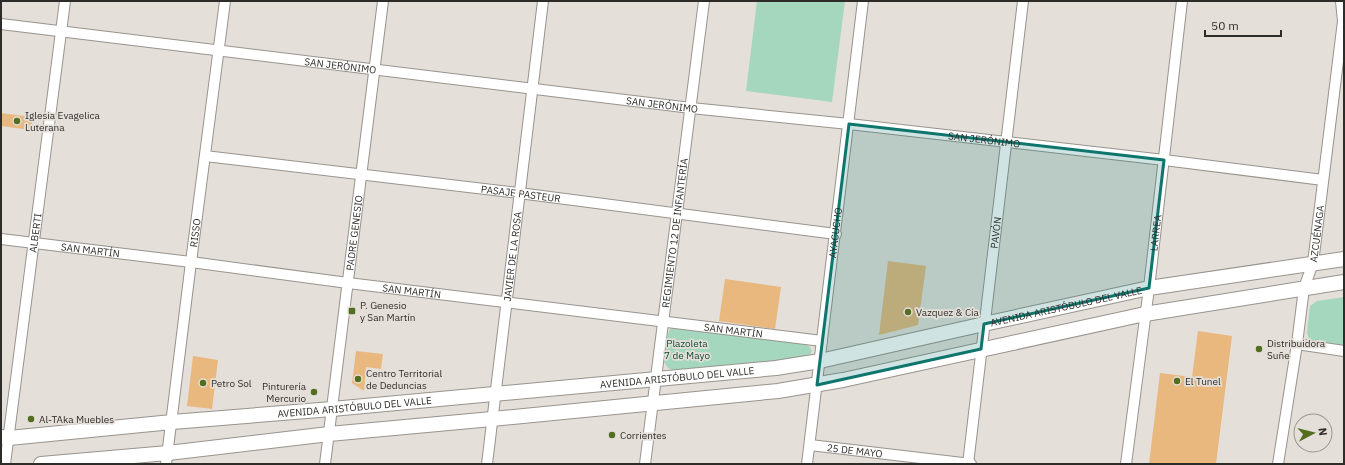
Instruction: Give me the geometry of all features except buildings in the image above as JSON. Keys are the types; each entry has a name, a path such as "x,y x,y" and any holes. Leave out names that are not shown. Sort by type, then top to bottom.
{"main road":[{"name":"AVENIDA ARISTÓBULO DEL VALLE","path":"5,438 776,368 820,362 1149,288 1344,258"},
{"path":"41,464 167,458 329,434 778,391 817,385 1145,314 1344,282"}],"street":[{"name":"ALBERTI","path":"5,464 5,438 34,243 65,1"},
{"name":"RISSO","path":"167,458 225,1"},
{"name":"PADRE GENESIO","path":"325,464 383,1"},
{"name":"JAVIER DE LA ROSA","path":"487,464 542,1"},
{"name":"REGIMIENTO 12 DE INFANTERÍA","path":"645,464 704,1"},
{"name":"AYACUCHO","path":"807,464 863,1"},
{"name":"PAVÓN","path":"969,464 981,349 1023,1"},
{"name":"LARREA","path":"1126,464 1149,288 1182,1"},
{"name":"AZCUÉNAGA","path":"1278,464 1297,344 1304,288 1313,263 1343,21 1341,1"},
{"name":"SAN JERÓNIMO","path":"1,24 691,108 849,124 1164,160 1323,180"},
{"name":"PASAJE PASTEUR","path":"205,156 520,193 836,234"},
{"name":"SAN MARTÍN","path":"1,239 822,341"},
{"path":"1297,344 1344,351"},
{"name":"25 DE MAYO","path":"810,445 969,464"}],"highlighted area":[{"path":"849,124 1164,160 1149,288 984,324 981,349 817,385"}],"green space":[{"path":"757,1 845,1 832,102 746,91"},
{"path":"1344,297 1344,345 1309,340 1307,332 1310,306 1317,301"},
{"name":"Plazoleta 7 de Mayo","path":"676,327 805,344 810,347 812,351 810,355 805,358 775,362 672,370 668,368 664,362 668,333 670,329"}],"place":[{"name":"Iglesia Evagelica Luterana","path":"17,121"},
{"name":"P. Genesio y San Martín","path":"352,311"},
{"name":"Vazquez & Cía","path":"908,312"},
{"name":"Distribuidora Suñe","path":"1259,349"},
{"name":"Centro Territorial de Deduncias","path":"358,379"},
{"name":"El Tunel","path":"1177,381"},
{"name":"Petro Sol","path":"203,383"},
{"name":"Pinturería Mercurio","path":"314,392"},
{"name":"Al-TAka Muebles","path":"31,419"},
{"name":"Corrientes","path":"612,435"}]}
